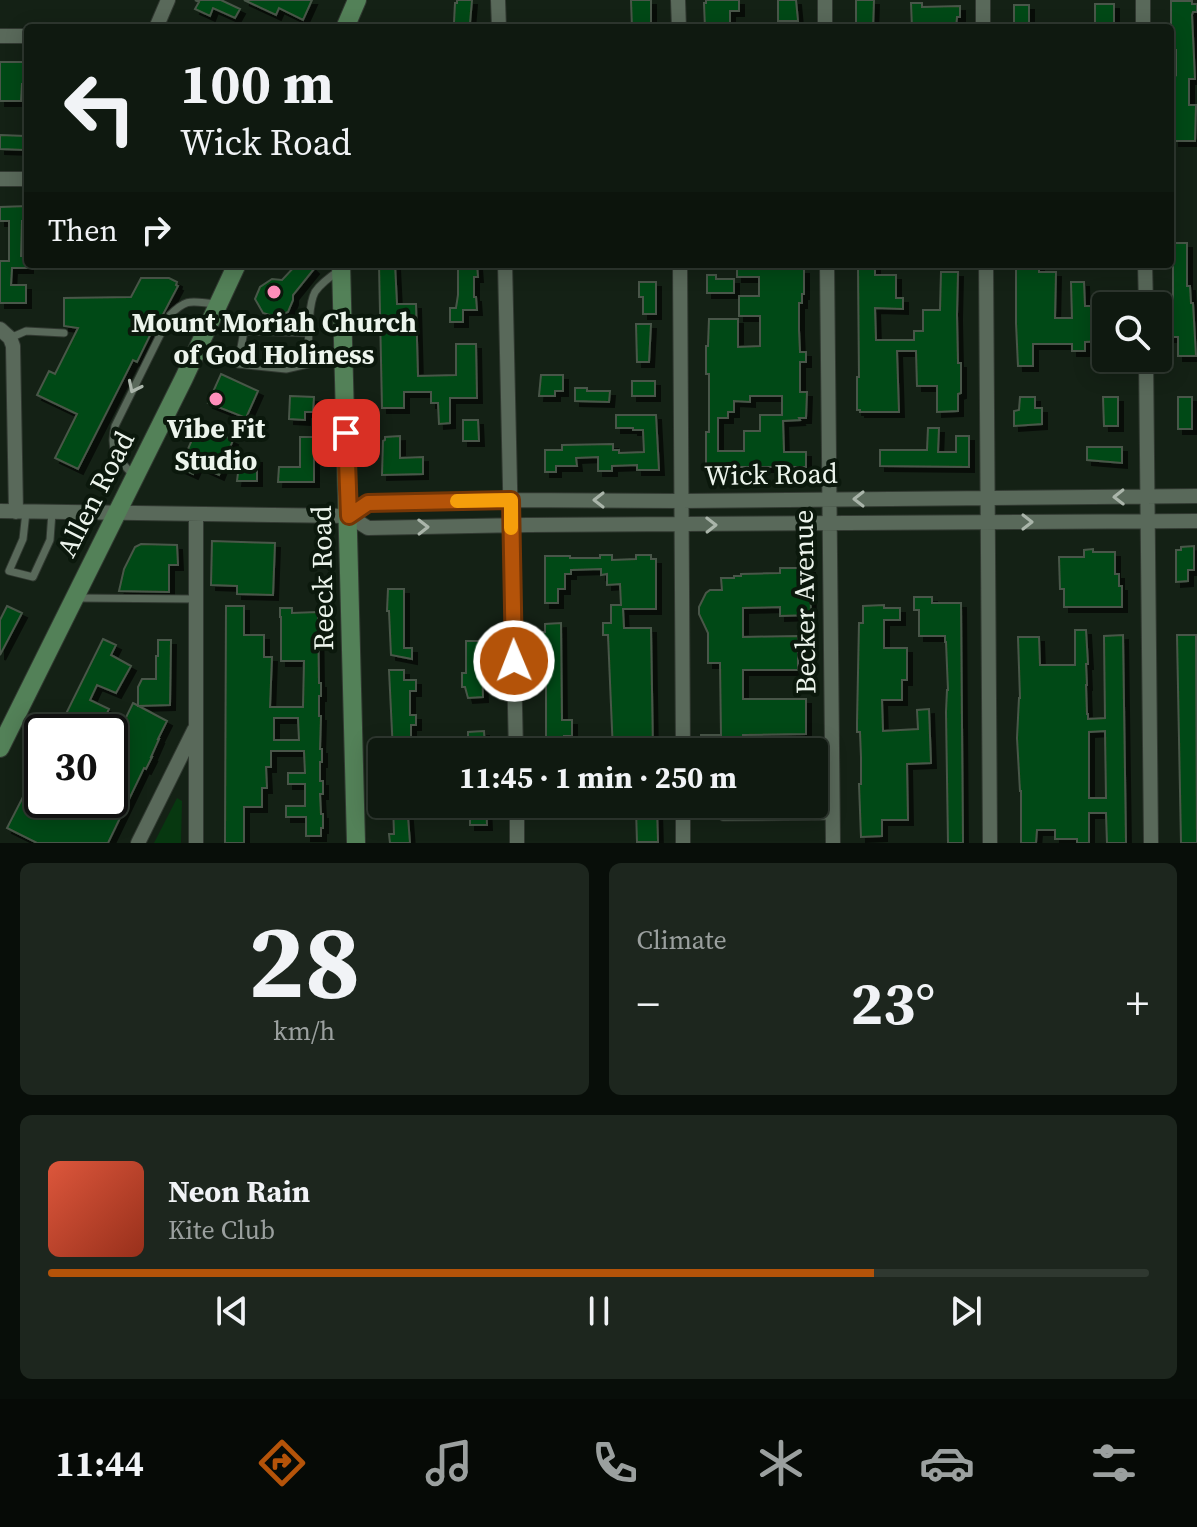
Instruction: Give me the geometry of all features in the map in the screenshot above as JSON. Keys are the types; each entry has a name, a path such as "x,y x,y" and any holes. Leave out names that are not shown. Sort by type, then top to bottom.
{"street":[{"path":"158,24 168,0"},
{"path":"347,24 357,0"},
{"path":"498,0 499,24"},
{"path":"678,0 679,24"},
{"path":"825,0 825,24"},
{"path":"983,0 983,24"},
{"path":"1143,0 1143,24"},
{"path":"0,36 24,36"},
{"path":"0,179 24,179"},
{"name":"Allen Road","path":"0,748 235,268"},
{"name":"Reeck Road","path":"341,268 356,843"},
{"path":"505,268 516,738"},
{"path":"680,268 683,738"},
{"name":"Becker Avenue","path":"827,268 833,843"},
{"path":"986,268 990,843"},
{"path":"1145,268 1146,292"},
{"path":"5,333 13,346 21,512"},
{"path":"1146,372 1151,843"},
{"name":"Wick Road","path":"349,516 368,503 1197,496"},
{"name":"Wick Road","path":"0,511 349,516 368,528 1197,521"},
{"path":"196,514 196,843"},
{"path":"138,843 196,727"},
{"path":"517,818 517,843"},
{"path":"683,818 683,843"}],"lane":[{"path":"244,331 238,364 286,369 308,364 311,305 315,292 340,268"},
{"path":"135,477 120,462 111,443 115,426 170,315 182,303 216,308 244,331 310,333"},
{"path":"5,333 64,333"},
{"path":"21,512 23,539 9,571 33,577 50,540 52,512"},
{"path":"74,598 196,599"},
{"path":"828,816 833,816"}],"green space":[{"path":"177,798 182,801 181,843 154,843"}],"building":[{"path":"195,0 221,0 240,9 235,18 213,8 210,16 195,9 199,2"},
{"path":"244,0 312,0 303,20 279,8 276,15"},
{"path":"457,0 472,0 470,23 454,23"},
{"path":"631,0 651,0 651,24 632,24"},
{"path":"706,0 739,0 739,11 730,11 730,24 705,24"},
{"path":"778,0 796,0 798,21 778,21"},
{"path":"856,0 874,0 873,24 856,24"},
{"path":"1171,1 1192,1 1192,4 1197,4 1197,12 1192,15 1195,79 1189,79 1189,105 1196,105 1195,141 1174,141 1176,50 1174,24 1171,24"},
{"path":"911,3 922,3 922,7 960,6 956,24 912,24"},
{"path":"1095,4 1114,4 1114,24 1095,24"},
{"path":"1014,5 1029,5 1029,24 1014,24"},
{"path":"0,62 24,62 21,101 0,101"},
{"path":"0,135 24,136 24,150 0,149"},
{"path":"24,206 21,256 24,256 24,268 12,268 11,285 26,285 26,303 0,303 0,261 9,261 9,221 0,221 0,207"},
{"path":"1175,243 1187,243 1187,286 1190,286 1193,303 1196,356 1178,356 1178,337 1172,337"},
{"name":"Mount Moriah Church of God Holiness","path":"293,268 314,269 293,295 288,312 276,317 263,313 255,299 260,287 272,279 282,280"},
{"path":"379,268 395,268 397,304 416,304 418,376 456,375 456,344 476,344 477,398 450,398 450,423 439,424 438,403 431,403 431,392 404,392 404,408 382,408"},
{"path":"458,268 477,268 478,277 474,277 477,310 463,310 463,322 450,322 450,308 456,308"},
{"path":"737,268 804,269 799,330 800,352 806,352 806,362 800,362 800,392 807,392 806,418 783,421 784,452 806,452 806,467 706,467 709,374 706,374 706,346 709,319 738,319 738,347 760,346 760,316 739,316 739,296 759,296 759,277 737,277","holes":["750,396 782,396 782,415 760,415 760,431 744,431 744,451 718,451 718,418 728,418 728,412 734,412 734,401 750,402"]},
{"path":"858,268 875,268 875,275 896,275 896,298 903,298 903,309 875,308 876,340 914,340 914,331 923,331 923,310 940,310 941,272 958,272 961,393 958,394 958,411 937,412 937,386 917,386 916,351 897,351 899,412 857,410"},
{"path":"1016,268 1056,272 1055,318 1072,318 1071,282 1084,282 1085,306 1092,306 1092,342 1085,342 1085,351 1072,351 1072,344 1033,344 1033,366 1018,366"},
{"path":"707,275 716,275 716,279 734,279 734,293 707,293"},
{"path":"141,278 169,278 178,286 137,362 133,360 78,469 55,458 77,414 37,395 49,371 55,374 78,328 64,326 64,298 131,297"},
{"path":"639,282 656,282 656,314 643,314"},
{"path":"636,324 651,324 649,362 637,362"},
{"path":"221,374 258,391 246,418 208,403"},
{"path":"541,375 563,375 563,391 555,391 555,396 539,396"},
{"path":"632,381 655,381 655,396 632,396"},
{"path":"575,388 610,391 609,402 575,401"},
{"path":"290,396 314,397 313,412 305,412 305,420 289,419"},
{"path":"1020,397 1035,397 1035,408 1042,408 1042,424 1014,426 1014,411 1019,410"},
{"path":"1103,397 1118,397 1118,426 1104,426"},
{"path":"1178,397 1192,397 1192,429 1178,429"},
{"path":"616,415 656,415 659,470 637,470 637,465 612,466 612,471 598,471 598,457 576,458 577,466 556,466 556,472 545,472 545,450 562,450 562,445 613,444 613,450 619,450 619,453 644,452 643,430 616,428"},
{"path":"463,420 478,420 479,441 463,441"},
{"path":"199,423 233,440 219,475 197,465 193,474 180,468"},
{"path":"928,428 939,428 938,452 956,452 956,436 969,436 969,467 880,466 880,450 927,450"},
{"path":"400,436 400,458 423,457 423,474 382,475 383,441 385,437"},
{"path":"300,437 314,437 314,482 278,482 279,467 300,467"},
{"path":"1087,447 1122,447 1122,463 1087,460"},
{"path":"247,458 257,458 257,481 237,481 240,468 246,468"},
{"path":"212,541 275,543 273,595 237,594 237,586 211,585"},
{"path":"141,544 177,545 178,565 169,565 169,592 119,591 124,569 135,547"},
{"path":"1194,546 1194,570 1188,570 1188,581 1176,582 1176,550"},
{"path":"1093,549 1093,552 1115,552 1115,574 1119,574 1119,586 1122,586 1122,607 1064,607 1059,557 1084,557 1084,550"},
{"path":"600,555 612,555 612,560 636,559 636,555 651,555 651,559 656,559 656,609 623,609 624,628 651,628 653,738 612,738 608,635 603,635 603,623 611,623 611,605 621,605 620,584 607,585 607,574 601,575 601,569 571,570 571,574 565,574 565,589 558,589 558,603 545,603 545,556 600,558"},
{"path":"780,568 810,568 811,615 780,616 780,607 743,608 743,637 798,636 798,670 743,670 743,699 806,699 806,734 701,738 701,735 721,735 720,663 708,663 708,633 699,607 710,590 722,590 721,578 780,573"},
{"path":"388,589 404,589 404,648 412,648 412,659 391,655"},
{"path":"914,597 932,597 932,603 961,603 963,843 948,843 945,636 919,636 919,610 914,610"},
{"path":"884,605 884,608 900,608 900,620 884,620 884,648 907,648 907,680 902,680 902,700 882,700 883,731 918,729 917,710 929,709 931,763 907,764 908,820 882,820 882,836 861,837 861,757 860,732 857,732 859,623 863,623 863,606"},
{"path":"7,606 22,613 0,655 0,620"},
{"path":"226,606 244,606 244,635 264,635 264,657 272,657 270,707 303,707 304,661 281,661 280,608 292,608 292,613 318,612 320,781 323,781 323,794 320,794 323,814 321,836 306,836 306,817 286,817 286,806 305,806 305,784 288,784 288,773 305,773 304,751 271,751 271,767 266,767 267,788 262,788 262,807 244,807 244,843 225,843","holes":["274,718 298,718 299,740 274,740"]},
{"path":"561,623 562,720 572,720 572,736 564,738 546,738 545,624"},
{"path":"1075,630 1086,630 1088,719 1105,718 1104,636 1123,635 1126,843 1107,843 1106,813 1089,813 1089,843 1077,843 1077,839 1055,839 1055,830 1037,830 1036,843 1021,843 1017,738 1020,698 1018,637 1039,637 1040,665 1075,665","holes":["1105,731 1106,798 1089,798 1089,732"]},
{"path":"1177,635 1196,635 1197,843 1181,843"},
{"path":"103,639 116,645 111,655 131,666 116,693 97,685 90,700 109,709 107,714 66,714"},
{"path":"158,640 171,640 170,705 138,706 138,687 142,679 156,679"},
{"path":"466,641 481,641 483,697 468,698 465,687 462,687 462,673 466,673"},
{"path":"389,670 404,670 404,680 416,680 416,691 410,691 410,715 416,715 416,725 411,725 411,738 392,738"},
{"path":"133,703 167,721 128,801 128,714"},
{"path":"484,731 484,738 468,738 468,732"},
{"path":"24,795 24,818 120,818 108,843 37,843 7,828"},
{"path":"393,818 408,818 410,843 390,843 389,834 394,834"},
{"path":"470,818 487,818 487,825 470,825"},
{"path":"636,818 657,818 658,842 637,842"}],"slow traffic":[{"path":"457,501 511,500 511,528"}],"place":[{"name":"Mount Moriah Church of God Holiness","path":"274,292"},
{"name":"Vibe Fit Studio","path":"216,399"}],"route":[{"path":"346,433 349,516 368,503 511,500 514,661"}]}
